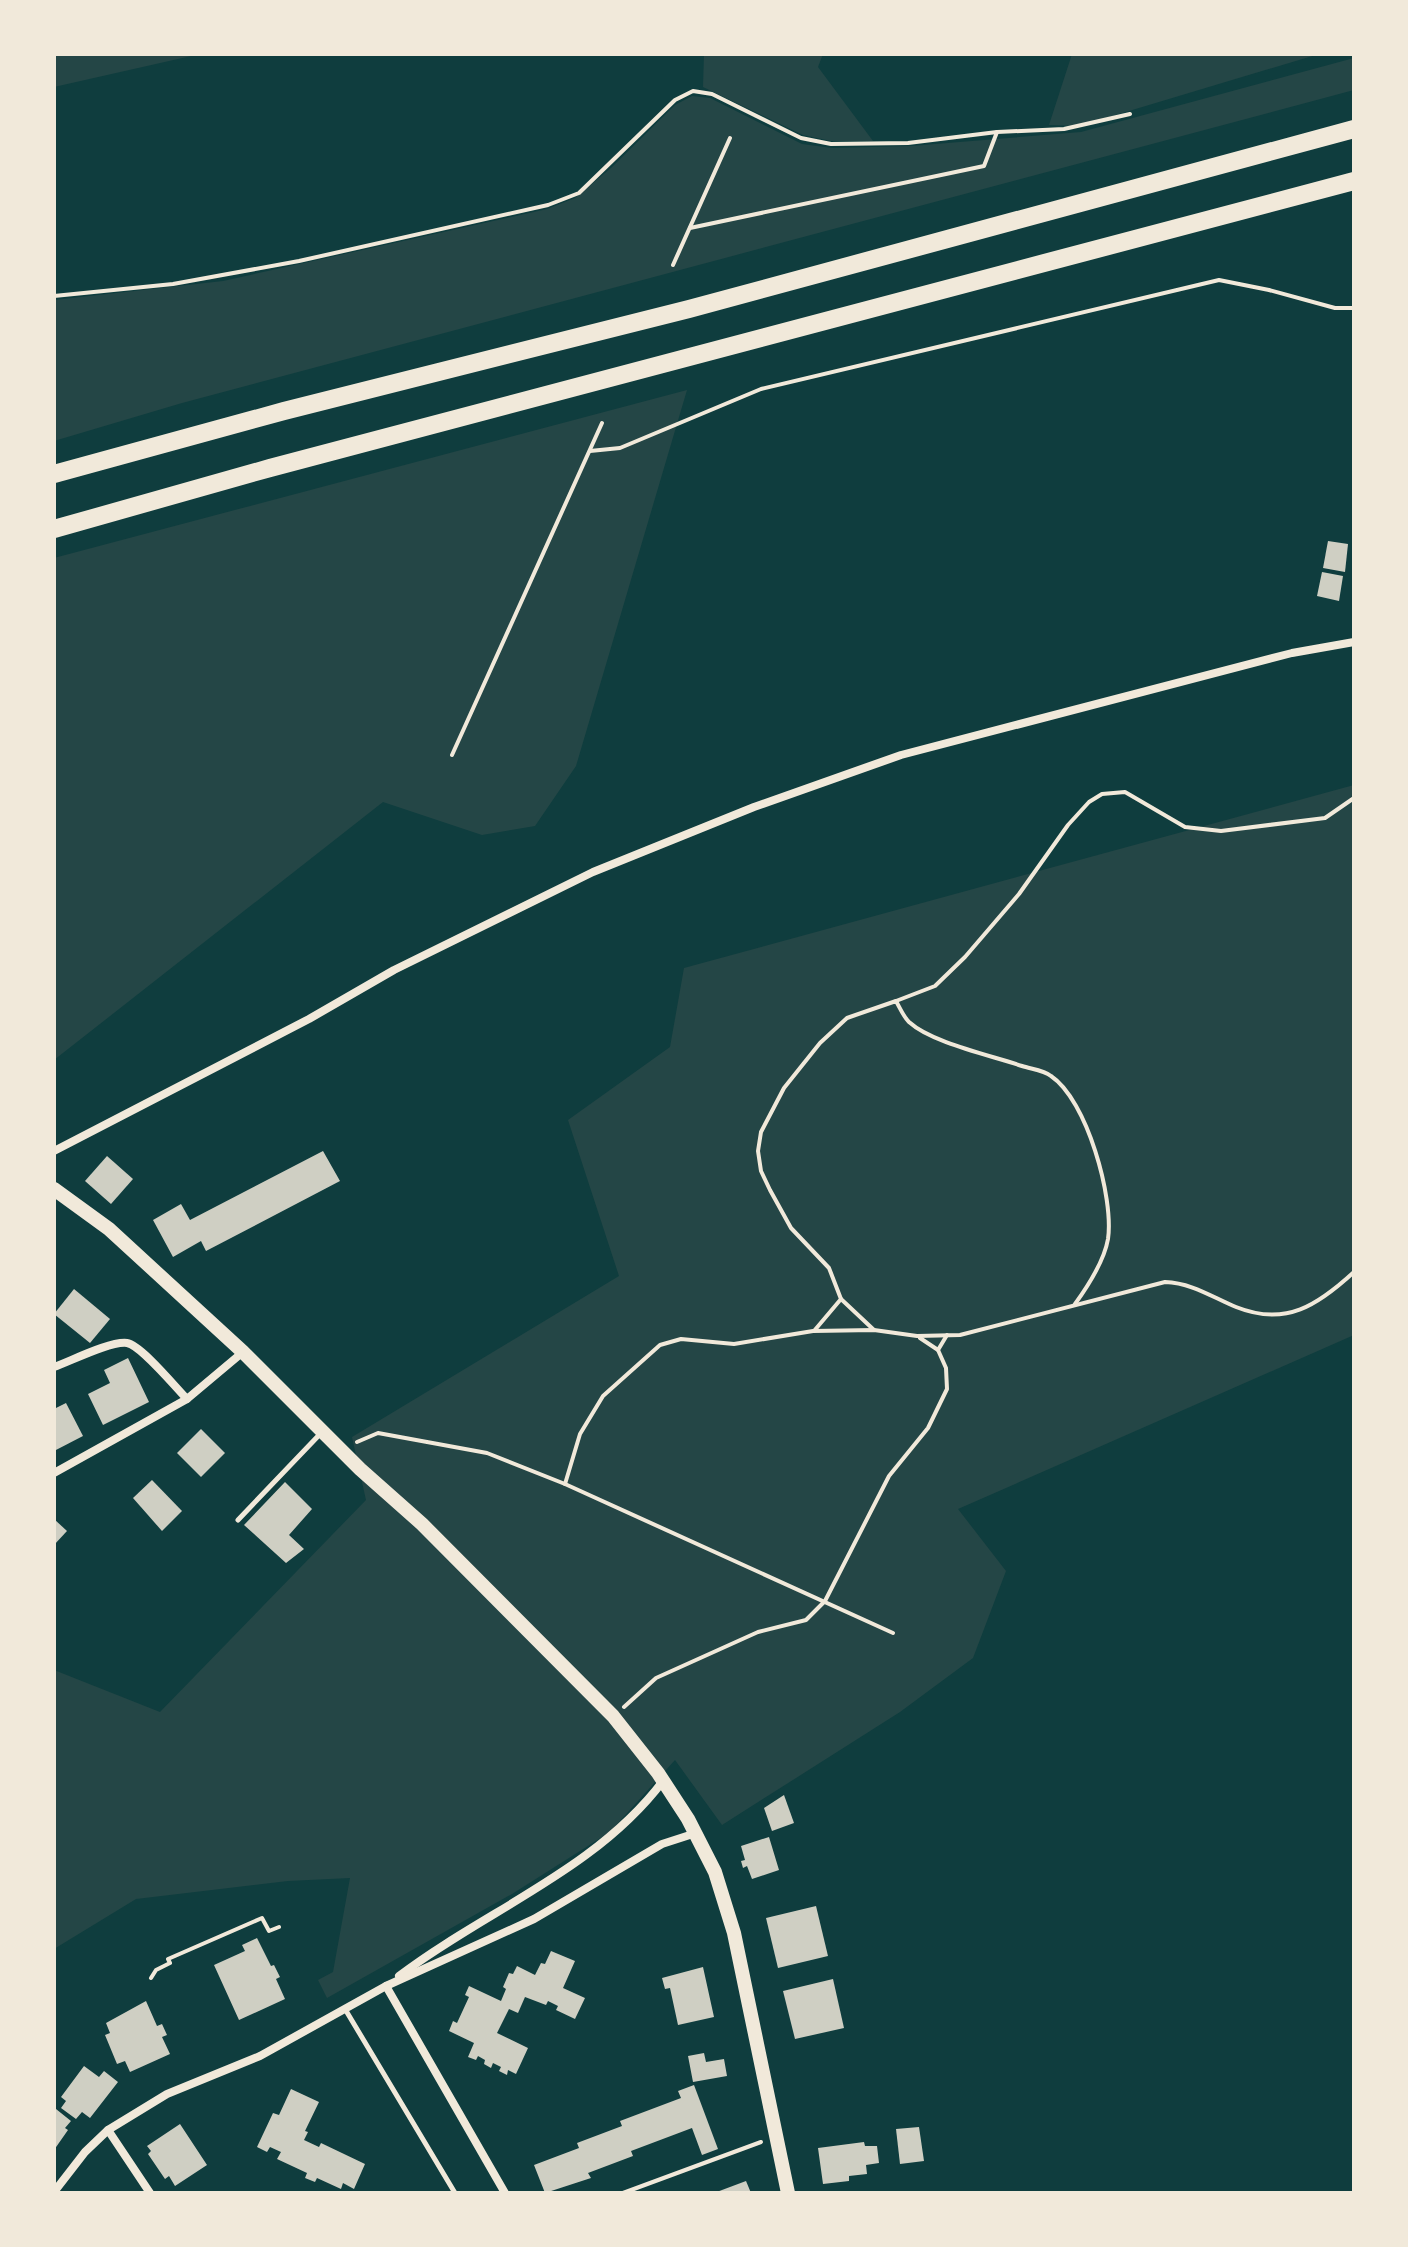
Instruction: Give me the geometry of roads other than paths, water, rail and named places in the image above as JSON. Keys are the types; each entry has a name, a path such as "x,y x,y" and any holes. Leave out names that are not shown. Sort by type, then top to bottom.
{"highway":[{"path":"54,474 284,411 689,309 1354,129"},
{"path":"54,529 270,468 1354,181"}],"main road":[{"path":"54,1189 109,1229 422,1524 613,1716 663,1781 696,1833 715,1872 734,1933 788,2193"}],"street":[{"path":"54,1151 309,1019 394,970 593,872 754,807 901,755 1292,653 1354,642"},
{"path":"54,1367 126,1343 137,1349 187,1399"},
{"path":"54,1473 187,1399 243,1352"},
{"path":"386,1986 432,1951 578,1861 624,1824 663,1781"},
{"path":"54,2192 85,2152 108,2130 167,2094 260,2056 386,1986 534,1919 662,1844 696,1833"},
{"path":"386,1986 505,2193"},
{"path":"108,2130 150,2193"}],"lane":[{"path":"238,1520 322,1431"},
{"path":"345,2009 455,2193"}]}
